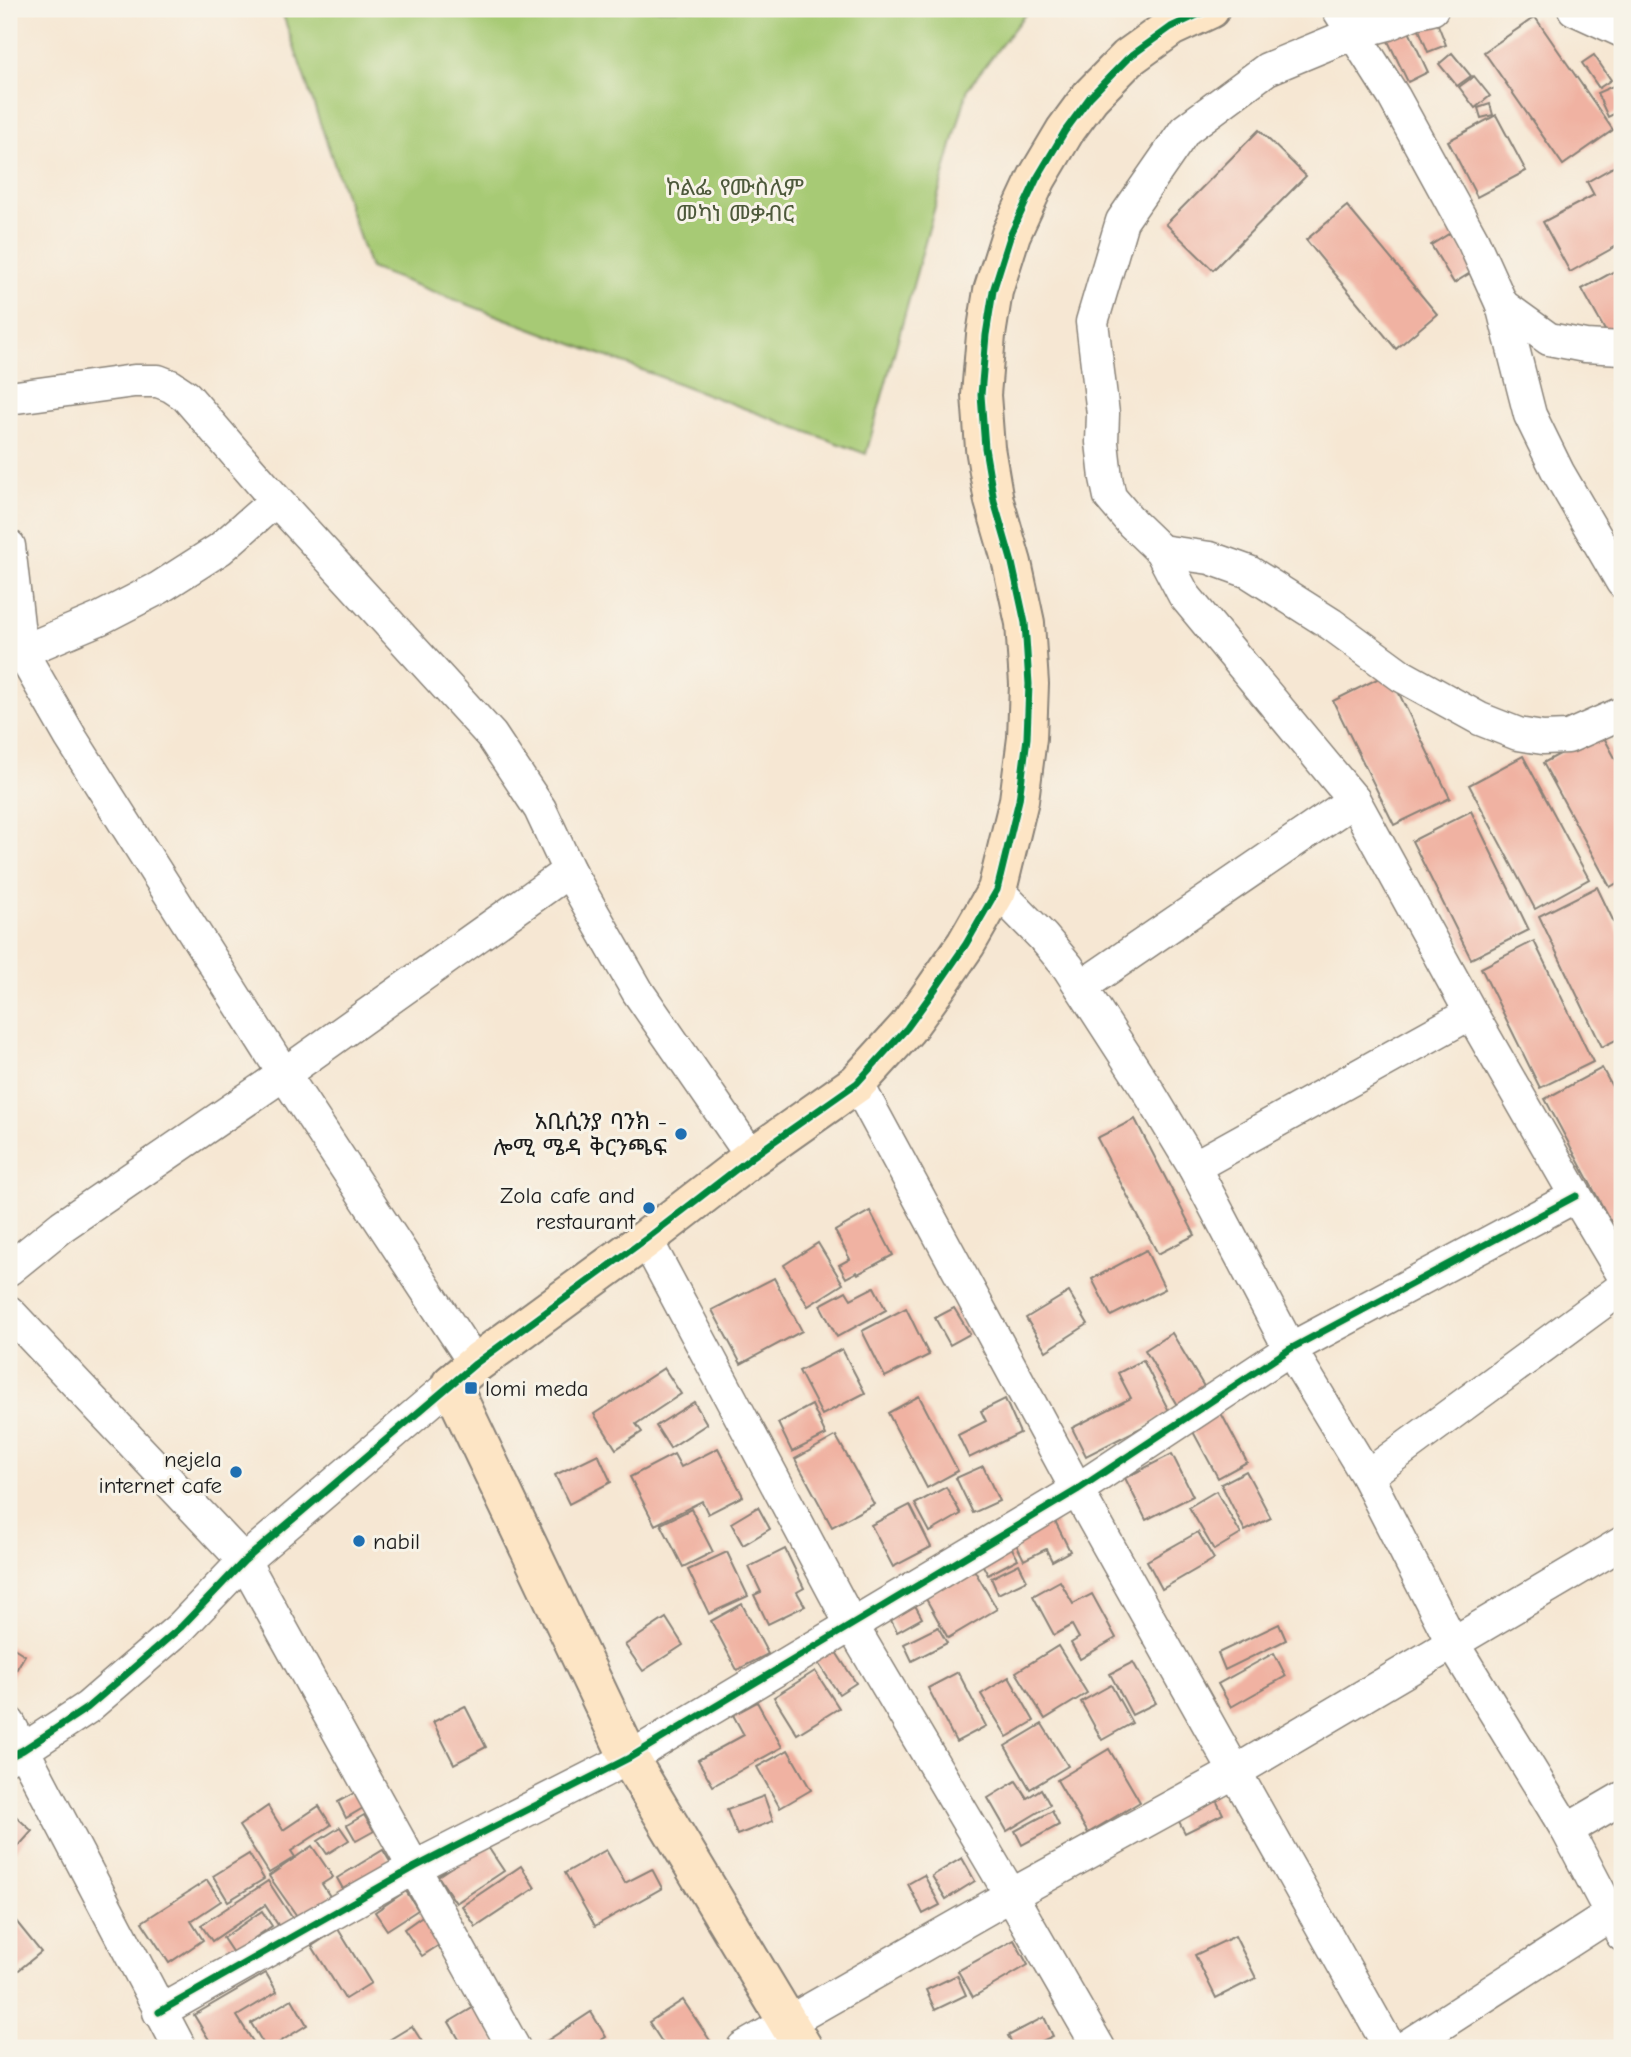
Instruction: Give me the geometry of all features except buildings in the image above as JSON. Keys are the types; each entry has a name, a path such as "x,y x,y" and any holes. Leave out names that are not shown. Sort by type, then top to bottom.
{"street":[{"path":"180,2048 14,1743 87,1709 181,1628 244,1561 463,1374 752,1157 857,1083 906,1028 933,992 966,944 997,890 1019,800 1027,738 1029,684 1025,623 1012,563 994,501 985,447 981,395 993,291 1011,234 1037,178 1065,131 1090,97 1128,58 1171,27 1210,9"},
{"path":"1432,9 1388,24 1346,21 1267,69 1185,130 1122,221 1093,322 1103,414 1105,478 1110,497 1161,551 1184,595 1354,800 1471,1013 1622,1273"},
{"path":"1574,9 1622,31"},
{"path":"1346,21 1394,97 1473,241 1502,305 1530,415 1558,472 1622,582"},
{"path":"1502,305 1549,340 1622,348"},
{"path":"9,398 134,381 158,382 171,386 186,396 276,500 491,735 540,809 569,871 638,992 752,1157"},
{"path":"15,654 99,619 159,588 220,549 276,500"},
{"path":"9,546 15,654 284,1073 463,1374 629,1758 795,2035"},
{"path":"1161,551 1210,558 1249,572 1331,624 1402,676 1480,719 1518,734 1543,738 1568,737 1622,713"},
{"path":"1081,987 1354,800"},
{"path":"9,1269 62,1226 569,871"},
{"path":"997,890 1043,937 1081,987 1194,1167 1290,1349 1367,1476 1452,1642 1567,1830 1616,1925 1404,2048"},
{"path":"1194,1167 1471,1013"},
{"path":"857,1083 1076,1490 1390,2048"},
{"path":"159,2012 415,1867 629,1758 1076,1490 1290,1349 1576,1196"},
{"path":"646,1239 851,1624 1099,2048"},
{"path":"1367,1476 1622,1288"},
{"path":"9,1311 244,1561 514,2048"},
{"path":"743,2048 795,2035 1011,1895 1235,1772 1622,1543"},
{"path":"1567,1830 1622,1798"}],"green space":[{"name":"ኮልፌ የሙስሊም መካነ መቃብር","path":"281,9 1029,9 968,88 866,454 370,268"}],"cycle path":[{"path":"9,1757 87,1708 181,1627 244,1561 475,1364 646,1239 752,1157 857,1083 907,1028 966,944 997,890 1019,800 1027,738 1029,684 1025,623 1012,563 994,501 985,448 981,395 993,291 1011,234 1037,178 1065,131 1090,97 1128,58 1171,27 1210,9"},
{"path":"159,2012 415,1867 629,1758 1077,1490 1290,1349 1576,1196"}],"place":[{"name":"አቢሲንያ ባንክ - ሎሚ ሜዳ ቅርንጫፍ","path":"681,1134"},
{"name":"Zola cafe and restaurant","path":"649,1208"},
{"name":"lomi meda","path":"471,1388"},
{"name":"nejela internet cafe","path":"236,1472"},
{"name":"nabil","path":"359,1541"}]}
